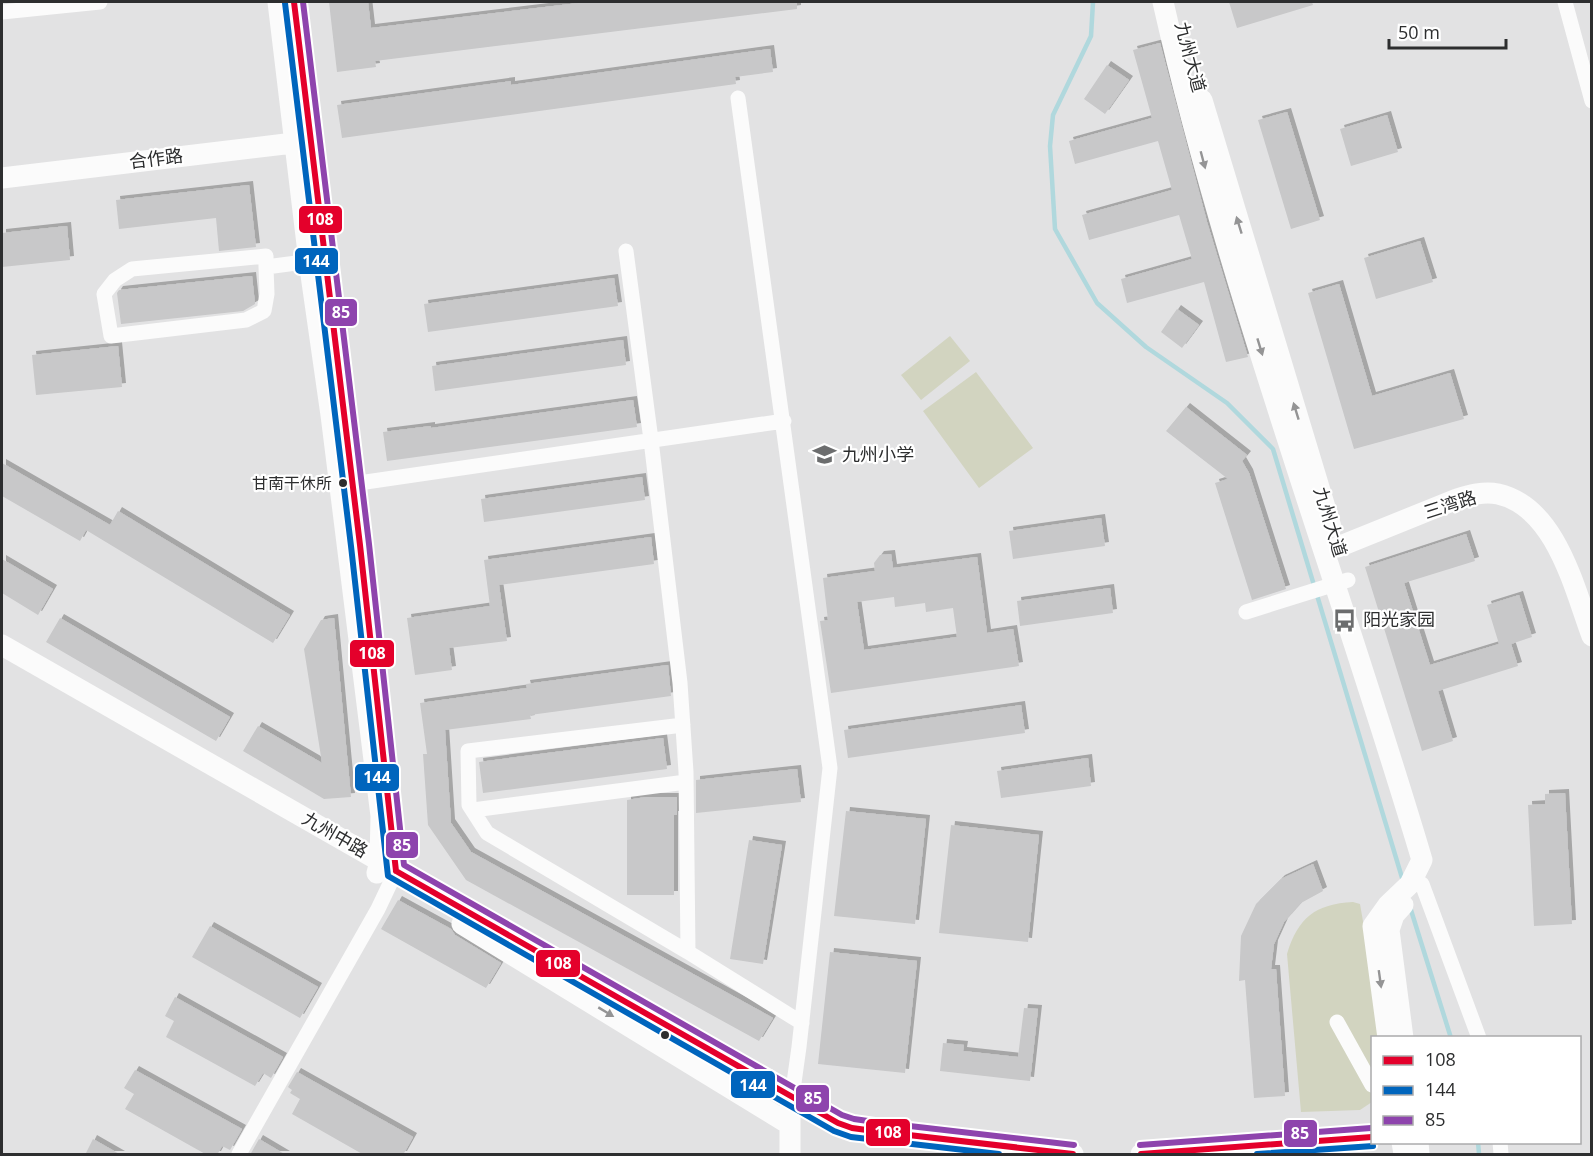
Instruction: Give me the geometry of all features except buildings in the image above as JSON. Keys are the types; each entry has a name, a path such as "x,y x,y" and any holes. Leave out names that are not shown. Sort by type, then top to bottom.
{"street":[{"path":"2,12 100,2"},
{"path":"278,2 303,141"},
{"path":"294,2 303,141 317,260 330,415 381,816 386,872"},
{"path":"1163,2 1214,201 1336,584 1246,612"},
{"name":"九州大道","path":"1175,2 1186,49 1338,547 1336,584 1429,848 1429,862 1416,886 1373,926 1388,1036"},
{"path":"1565,2 1592,101"},
{"path":"738,98 830,768 789,1124 790,1155"},
{"name":"合作路","path":"2,178 303,141"},
{"path":"626,251 680,683 686,782 688,952"},
{"path":"266,256 266,267 267,294 264,311 246,321 111,336 104,294 115,280 132,269 266,256"},
{"path":"266,267 317,260"},
{"path":"239,1155 378,909 386,872 360,545 317,260"},
{"path":"352,484 784,421"},
{"name":"三湾路","path":"1338,547 1476,494 1496,494 1515,500 1532,511 1563,557 1592,636"},
{"name":"九州中路","path":"2,645 386,872 838,1123 852,1128 1073,1155"},
{"path":"2,660 119,729 386,872 789,1124"},
{"path":"682,725 468,751 469,805 487,833 688,952 802,1023"},
{"path":"473,810 686,782"},
{"path":"1416,886 1478,1036"},
{"path":"1391,910 1390,949 1403,1036"},
{"path":"1337,1022 1371,1083"},
{"path":"1142,1155 1371,1137"}],"green space":[{"path":"950,336 970,361 921,400 901,375"},
{"path":"976,372 1033,448 979,488 923,411"},
{"path":"1340,903 1360,904 1383,1036 1371,1036 1371,1103 1360,1110 1301,1112 1287,954 1297,931 1310,915"}],"waterway":[{"path":"1093,2 1091,36 1053,115 1050,146 1055,229 1097,303 1146,347 1227,403 1273,449 1403,881"},
{"path":"1410,907 1450,1036"},
{"path":"1478,1144 1479,1154"}],"transit line":[{"name":"108","path":"294,2 360,545 396,871"},
{"name":"85","path":"303,2 369,544 404,865 842,1115 875,1122 1074,1145"},
{"name":"144","path":"285,3 351,546 388,876 834,1131 851,1137 999,1154"},
{"name":"108","path":"396,871 838,1123 852,1128 874,1131 1073,1154"},
{"name":"85","path":"1140,1145 1371,1128"},
{"name":"108","path":"1141,1154 1371,1137"},
{"name":"144","path":"1257,1154 1373,1146"}],"place":[{"name":"九州小学","path":"824,455"},
{"name":"甘南干休所","path":"343,483"},
{"name":"阳光家园","path":"1345,620"}]}
